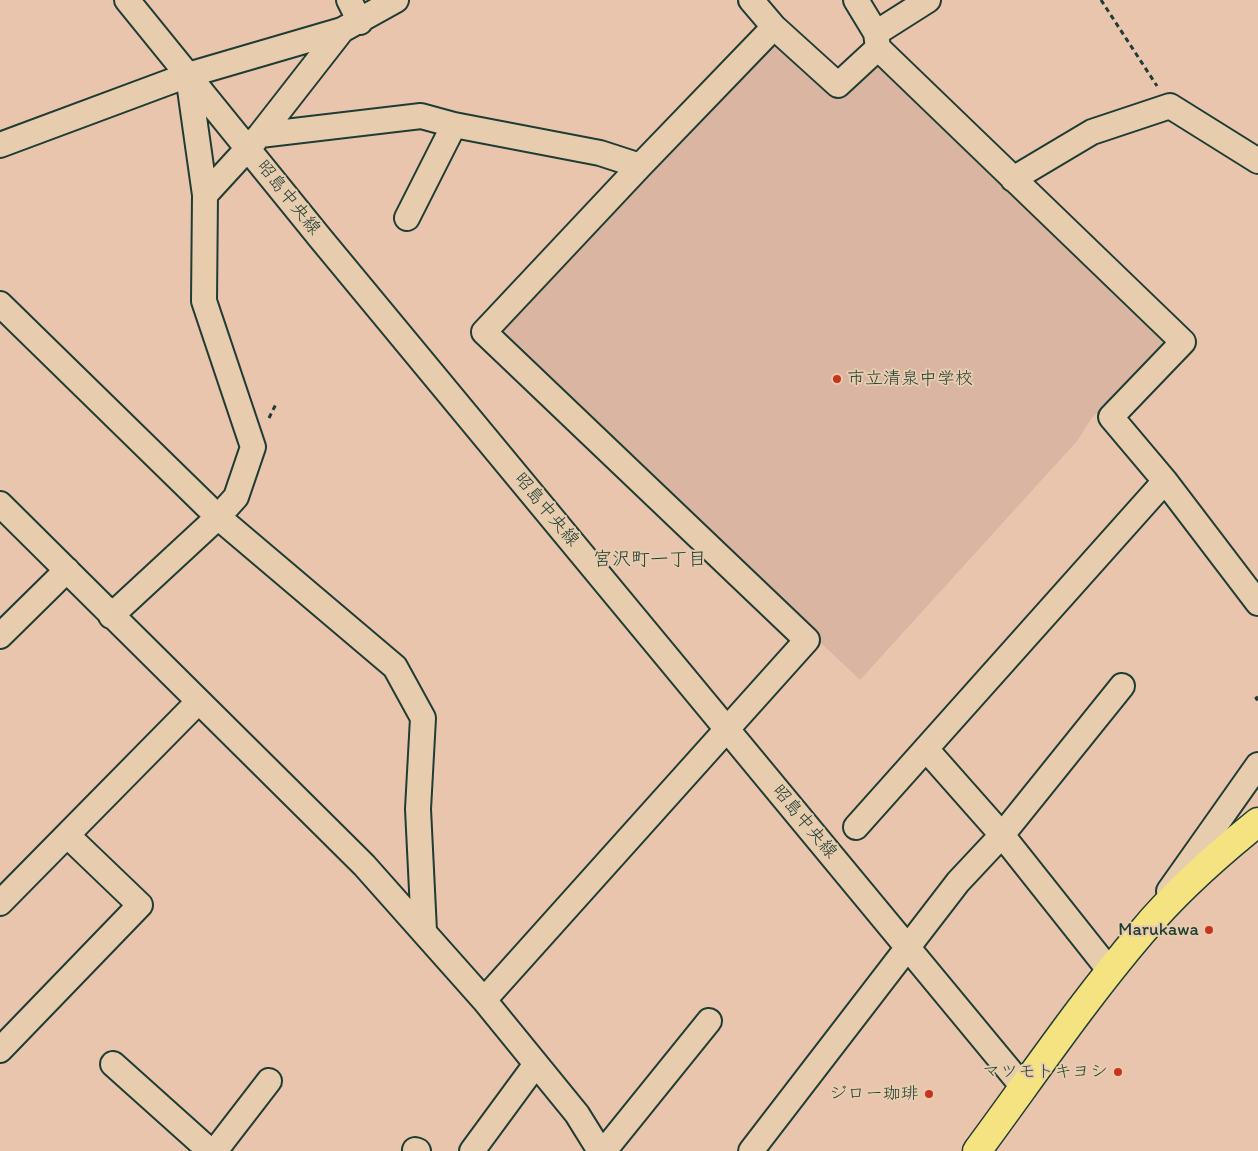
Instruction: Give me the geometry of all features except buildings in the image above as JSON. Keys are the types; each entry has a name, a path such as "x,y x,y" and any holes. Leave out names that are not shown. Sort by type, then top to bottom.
{"main road":[{"path":"977,1151 1110,971 1143,930 1219,853 1258,822"}],"street":[{"name":"昭島中央線","path":"127,0 188,75 254,142 726,728 1024,1088"},
{"path":"205,195 254,142 351,26 349,0"},
{"path":"0,145 188,75 351,26 396,0"},
{"path":"751,0 774,27 838,85 877,40 928,0"},
{"path":"856,0 877,40 1014,180 1183,342 1110,418 1165,481 1258,603"},
{"path":"484,1000 726,728 807,640 484,332 774,27"},
{"path":"111,616 218,517 236,497 253,447 204,301 205,195 188,75"},
{"path":"1014,180 1092,132 1170,106 1258,160"},
{"path":"254,142 421,116 454,125 600,153 640,166"},
{"path":"407,218 454,125"},
{"path":"4,318 218,517 395,667 423,718 418,809 424,931"},
{"path":"856,827 1165,481"},
{"path":"0,504 364,865 484,1000 578,1114 602,1151 709,1021"},
{"path":"0,636 67,570"},
{"path":"751,1151 958,882 1002,835 1122,686"},
{"path":"0,903 198,702"},
{"path":"926,749 1002,835 1110,971"},
{"path":"1143,930 1258,765"},
{"path":"0,1050 140,905 67,836"},
{"path":"113,1064 210,1151"},
{"path":"472,1151 536,1064"},
{"path":"215,1151 269,1081"}],"path":[{"path":"1101,0 1170,106"},
{"path":"1258,697 1256,698 1258,701"}],"shaded area":[{"name":"市立清泉中学校","path":"772,40 837,96 875,57 1171,339 1091,419 1078,440 860,680 494,333"}],"place":[{"name":"市立清泉中学校","path":"837,379"},
{"name":"Marukawa","path":"1209,930"},
{"name":"マツモトキヨシ","path":"1118,1072"},
{"name":"ジロー珈琲","path":"929,1094"}],"district":[{"name":"宮沢町一丁目","path":"650,560"}]}
